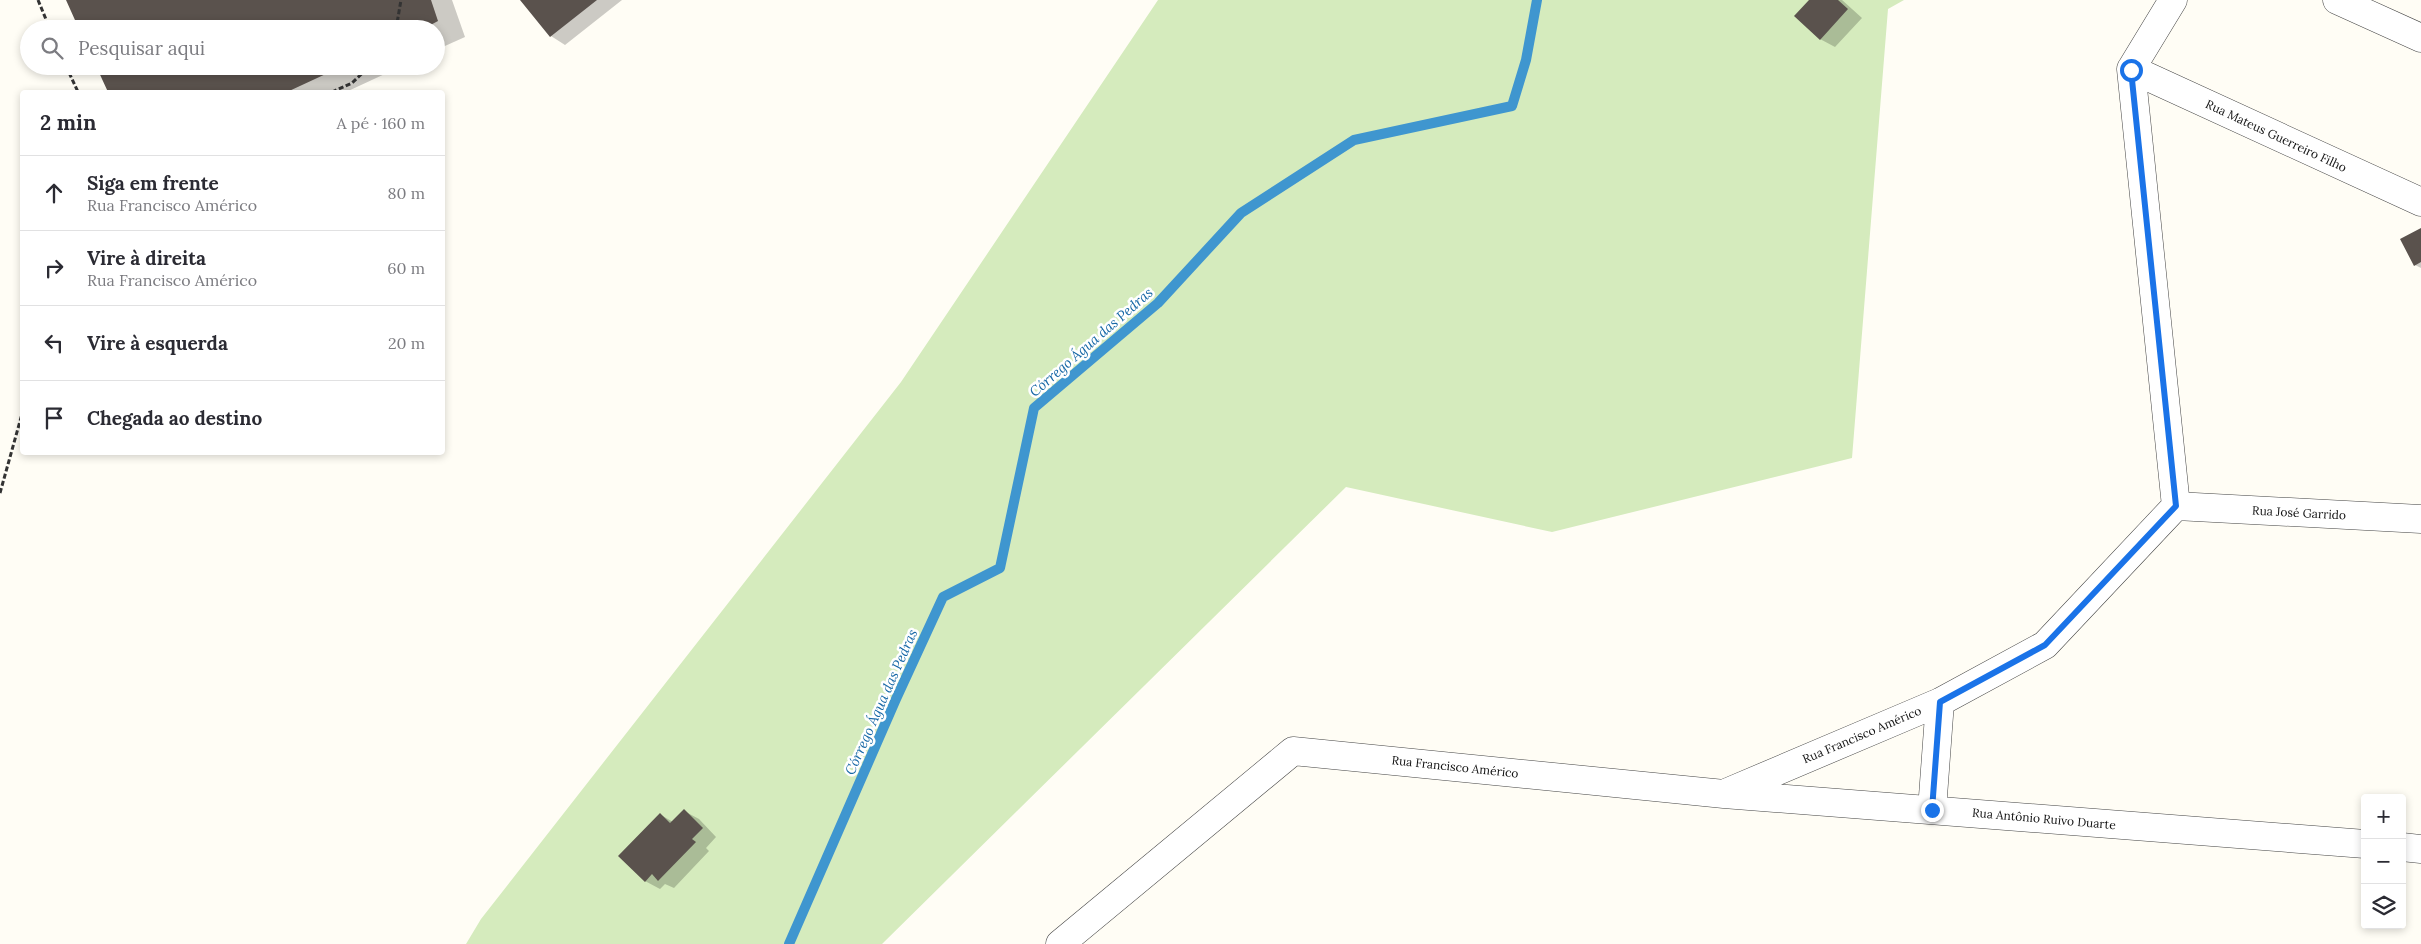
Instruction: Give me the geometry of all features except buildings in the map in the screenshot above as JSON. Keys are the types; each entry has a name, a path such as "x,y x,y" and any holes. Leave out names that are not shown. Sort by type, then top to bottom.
{"street":[{"path":"2173,0 2131,70 2176,506"},
{"path":"2337,0 2421,38"},
{"name":"Rua Mateus Guerreiro Filho","path":"2131,70 2421,202"},
{"name":"Rua José Garrido","path":"2176,506 2421,520"},
{"name":"Rua Francisco Américo","path":"1060,944 1293,751 1724,794 1940,702 2045,645 2176,506"},
{"path":"1932,810 1940,702"},
{"name":"Rua Antônio Ruivo Duarte","path":"1724,794 2361,844"},
{"path":"2406,848 2421,849"}],"path":[{"path":"38,0 46,20"},
{"path":"398,20 401,0"},
{"path":"70,75 77,90"},
{"path":"336,90 352,83 360,75"},
{"path":"0,493 20,421"}],"green space":[{"path":"1158,0 1904,0 1888,9 1852,458 1552,532 1346,487 882,944 466,944 481,919 901,382"}],"waterway":[{"name":"Córrego Água das Pedras","path":"789,944 896,699 943,597 1000,568 1034,408 1158,303 1241,213 1354,140 1512,106 1526,60 1537,0"}],"route":[{"path":"1932,810 1940,702 2045,645 2176,506 2131,70"}]}
